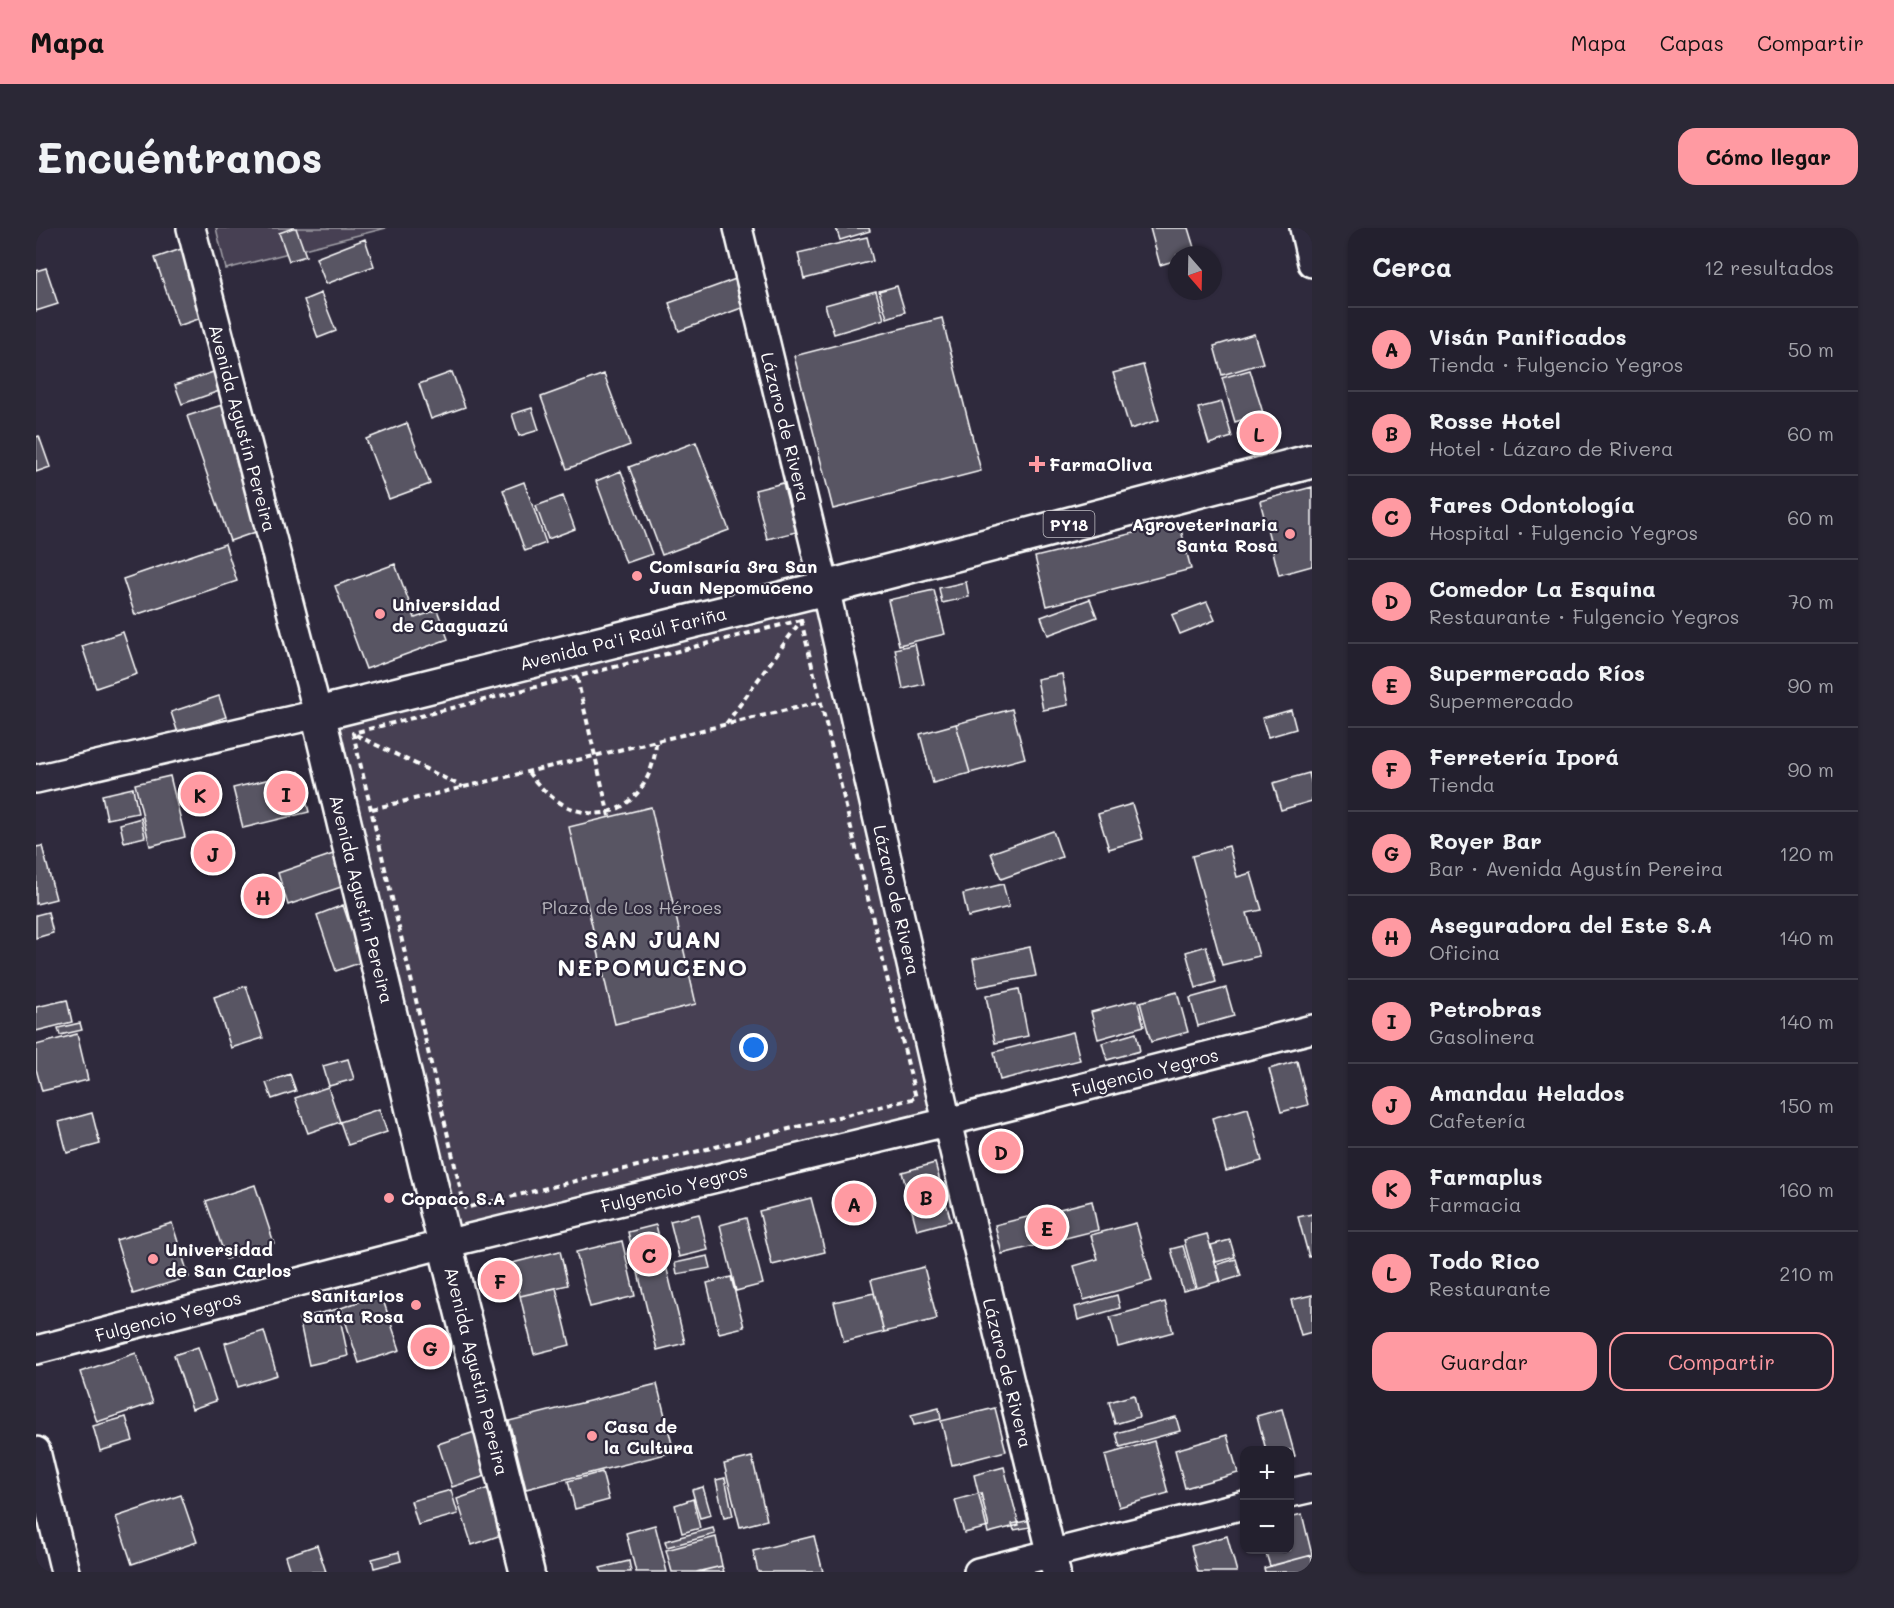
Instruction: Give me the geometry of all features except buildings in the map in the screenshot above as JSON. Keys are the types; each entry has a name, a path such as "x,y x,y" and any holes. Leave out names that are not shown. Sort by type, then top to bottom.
{"highway":[{"name":"Avenida Pa'i Raúl Fariña","path":"318,714 825,588 1312,461"},
{"name":"Avenida Agustín Pereira","path":"318,714 445,1244 527,1572"}],"street":[{"name":"Avenida Agustín Pereira","path":"191,228 318,714"},
{"name":"Lázaro de Rivera","path":"738,228 825,588 947,1122 1054,1563"},
{"path":"1304,228 1312,263"},
{"name":"Avenida Pa'i Raúl Fariña","path":"36,779 318,714"},
{"name":"Fulgencio Yegros","path":"36,1350 445,1244 947,1122 1312,1029"},
{"path":"36,1451 65,1572"},
{"path":"1294,1492 1312,1488"},
{"path":"978,1572 1054,1563 1240,1507"}],"path":[{"path":"353,733 801,620"},
{"path":"353,733 465,1208 916,1098 801,620"},
{"path":"726,724 801,620"},
{"path":"577,678 608,814"},
{"path":"372,809 820,702"},
{"path":"353,733 464,787"},
{"path":"528,772 547,793 564,805 584,813 608,814 630,801 645,785 653,764 656,742"}],"green space":[{"path":"216,228 386,228 226,269"},
{"name":"Plaza de Los Héroes","path":"823,592 942,1119 450,1239 323,719"}],"place":[{"name":"Todo Rico","path":"1259,433"},
{"name":"FarmaOliva","path":"1037,464"},
{"name":"Agroveterinaria Santa Rosa","path":"1290,534"},
{"name":"Comisaría 3ra San Juan Nepomuceno","path":"637,576"},
{"name":"Universidad de Caaguazú","path":"380,614"},
{"name":"Petrobras","path":"286,793"},
{"name":"Farmaplus","path":"200,794"},
{"name":"Amandau Helados","path":"213,853"},
{"name":"Aseguradora del Este S.A","path":"263,896"},
{"name":"Comedor La Esquina","path":"1001,1151"},
{"name":"Rosse Hotel","path":"926,1196"},
{"name":"Copaco S.A","path":"389,1198"},
{"name":"Visán Panificados","path":"854,1203"},
{"name":"Supermercado Ríos","path":"1047,1227"},
{"name":"Fares Odontología","path":"649,1254"},
{"name":"Universidad de San Carlos","path":"153,1259"},
{"name":"Ferretería Iporá","path":"500,1280"},
{"name":"Sanitarios Santa Rosa","path":"416,1305"},
{"name":"Royer Bar","path":"430,1347"},
{"name":"Casa de la Cultura","path":"592,1436"}],"district":[{"name":"SAN JUAN NEPOMUCENO","path":"653,952"}]}
